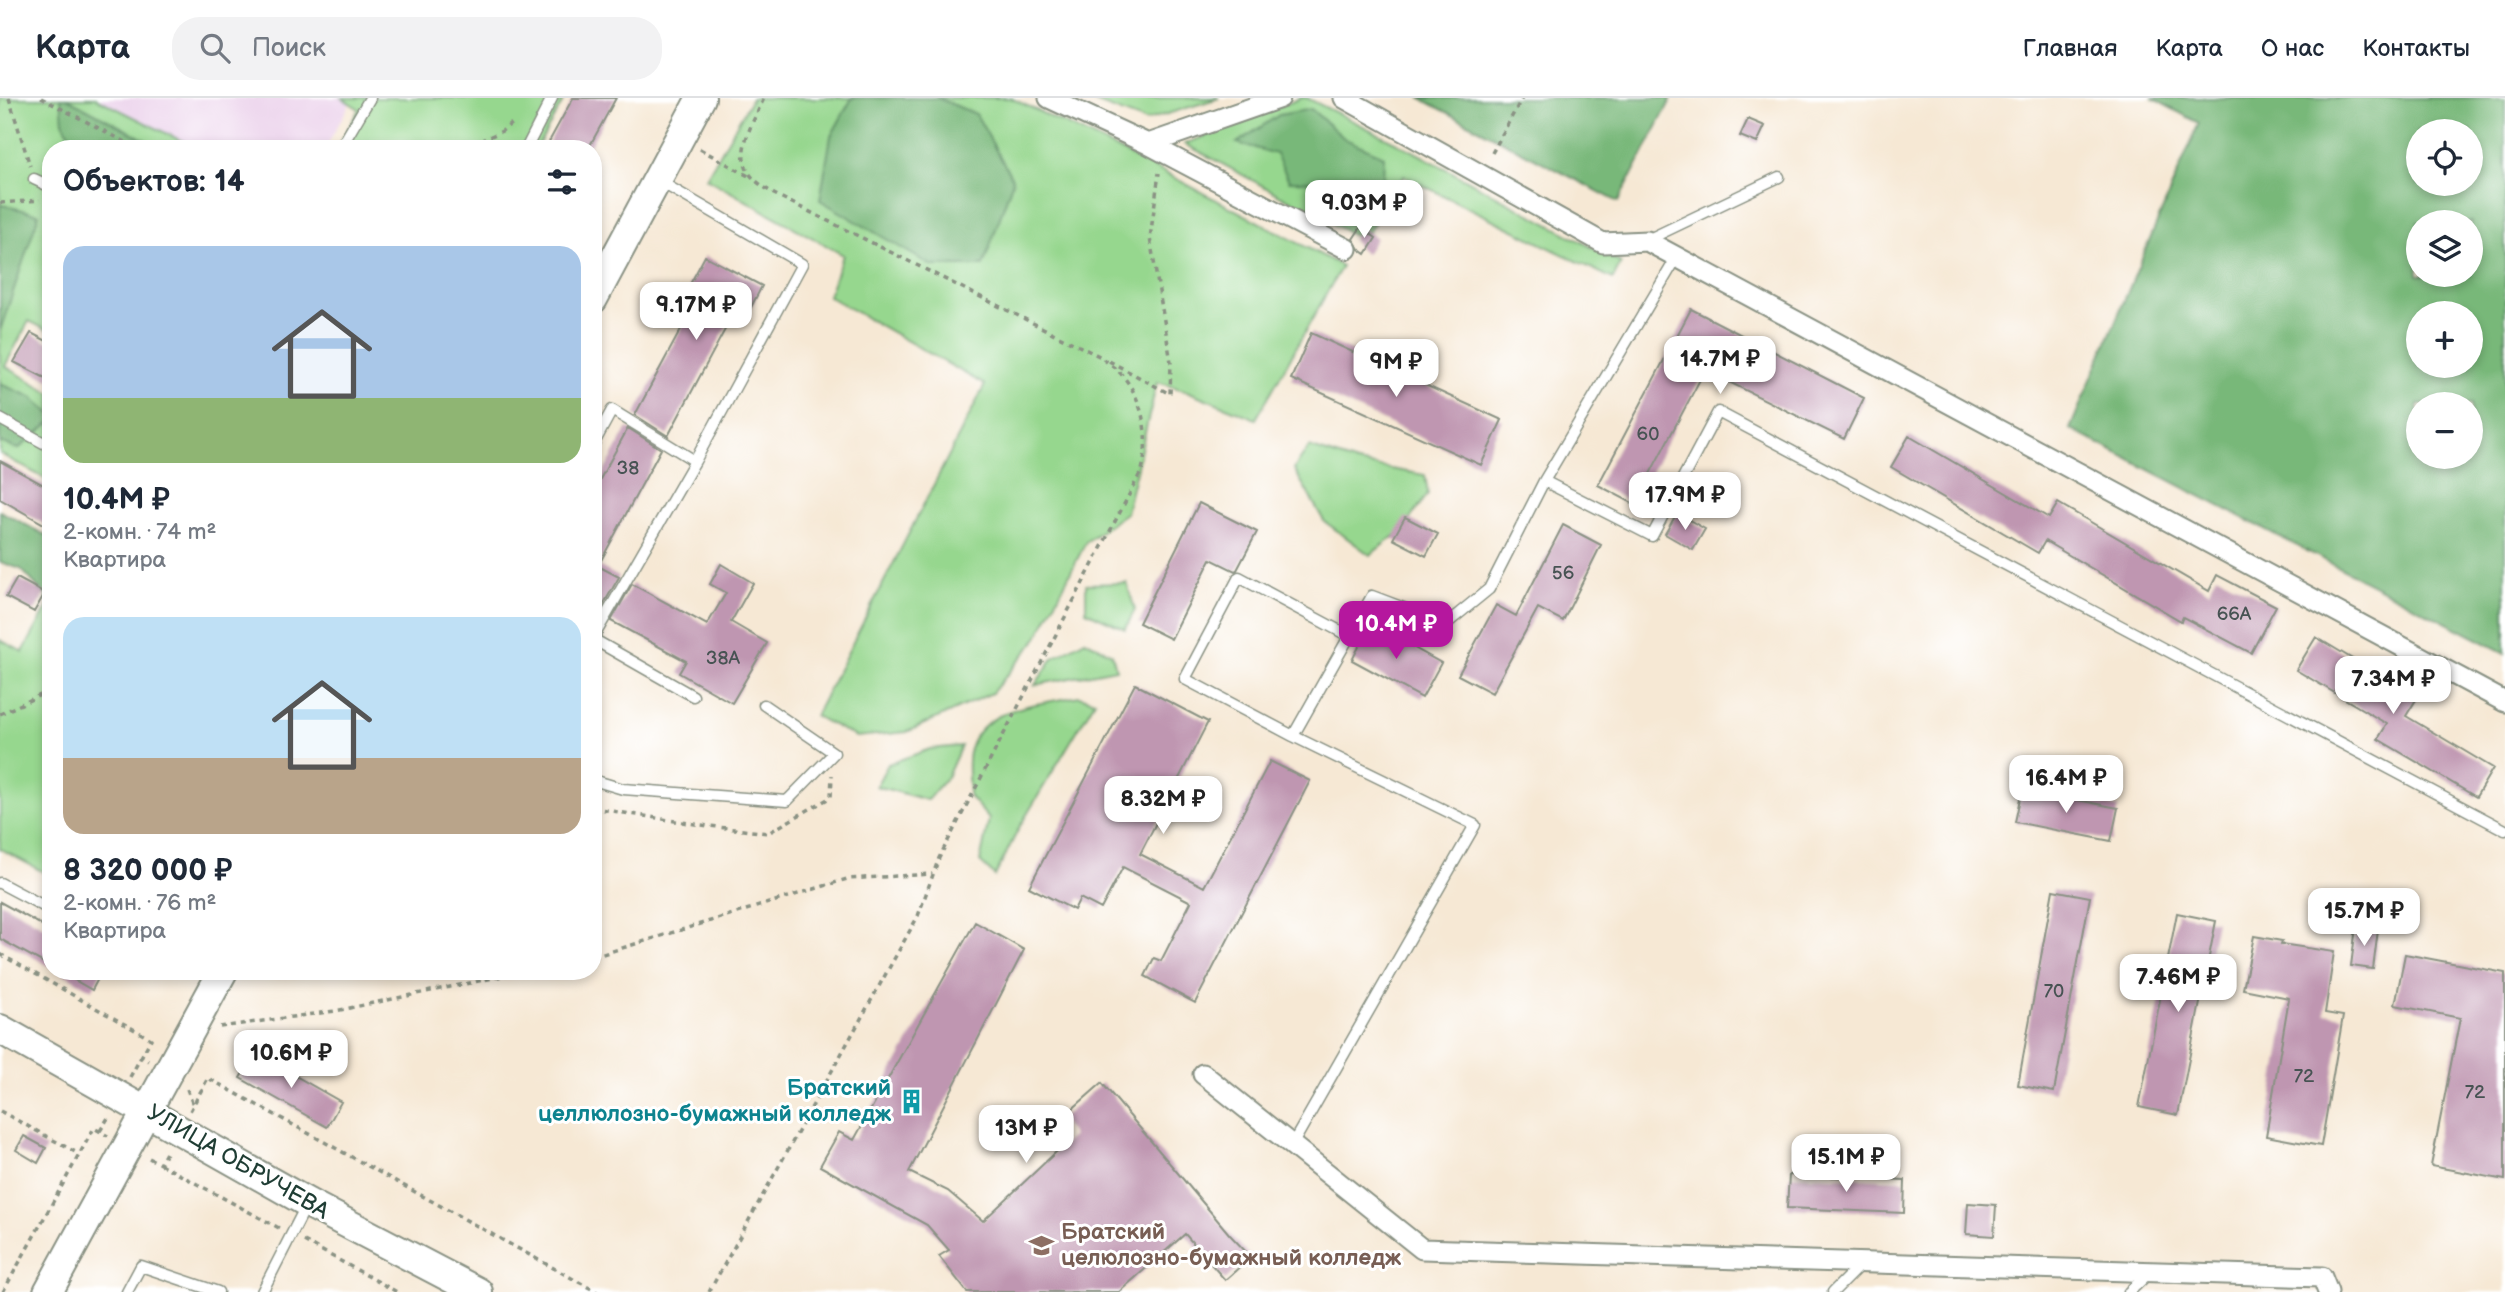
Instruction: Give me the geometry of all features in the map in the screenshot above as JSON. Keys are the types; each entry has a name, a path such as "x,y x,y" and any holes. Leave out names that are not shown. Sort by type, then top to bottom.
{"street":[{"path":"602,282 701,98"},
{"path":"1049,98 1155,148 1347,249"},
{"path":"1155,148 1280,98"},
{"path":"1344,98 1603,243 1647,241 2505,702"},
{"path":"48,1292 218,980"},
{"name":"УЛИЦА ОБРУЧЕВА","path":"0,1029 148,1110 308,1203 478,1292"},
{"path":"1203,1074 1422,1249 2322,1277 2328,1292"}],"lane":[{"path":"345,140 370,98"},
{"path":"531,140 552,98"},
{"path":"1647,241 1779,177"},
{"path":"34,178 42,182"},
{"path":"602,623 695,461 802,264 657,180"},
{"path":"1293,736 1372,596 1446,624 1489,589 1544,481 1677,257"},
{"path":"602,428 612,410 695,461"},
{"path":"1544,481 1652,536 1718,412 2505,830"},
{"path":"0,419 42,442"},
{"path":"1292,1145 1475,825 1293,736 1185,679 1239,577 1349,636"},
{"path":"602,644 693,696"},
{"path":"602,783 623,789 788,802 834,753 764,705"},
{"path":"0,883 42,905"},
{"path":"262,1292 308,1203"},
{"path":"1833,1292 1863,1263"},
{"path":"127,1292 141,1266 218,1292"},
{"path":"2129,1292 2150,1272"}],"path":[{"path":"0,203 40,200 9,98"},
{"path":"41,98 122,140"},
{"path":"754,179 746,167 744,154 747,138 765,98"},
{"path":"1492,153 1522,98"},
{"path":"482,140 502,131 513,122"},
{"path":"680,138 754,179 774,194 1170,394 1171,362 1150,238 1155,148"},
{"path":"709,1292 918,916 939,858 1142,470 1147,451 1145,431 1135,397 1122,375 1101,357"},
{"path":"0,714 42,694"},
{"path":"602,954 847,879 933,874"},
{"path":"0,954 42,978"},
{"path":"46,980 151,1039 141,1057"},
{"path":"190,1031 335,1011 484,980"},
{"path":"0,1111 79,1154"}],"shaded area":[{"path":"95,98 353,98 330,140 172,140"}],"green space":[{"path":"0,98 96,98 180,140 42,140 42,328 29,321 5,366 42,388 42,477 0,454"},
{"path":"61,98 67,98 145,140 73,140 63,122"},
{"path":"342,98 565,98 541,140 342,140 359,109"},
{"path":"752,98 1011,98 1146,163 1342,266 1256,419 1157,382 1126,513 1086,542 1037,639 992,693 907,732 856,737 815,716 985,385 828,296 843,255 706,178"},
{"path":"852,98 937,98 976,114 1013,180 983,266 932,266 820,200 831,136"},
{"path":"1084,98 1219,98 1145,121"},
{"path":"1301,98 1307,98 1411,150 1621,263 1613,279 1404,176 1363,240 1185,144"},
{"path":"1420,98 1672,98 1618,202"},
{"path":"2152,98 2505,98 2505,653 2070,429 2199,123"},
{"path":"1311,109 1345,139 1384,156 1383,183 1374,211 1357,220 1335,182 1289,181 1276,154 1237,143 1279,115"},
{"path":"2,205 39,214 0,331 0,208"},
{"path":"0,384 32,397 42,406 42,429 18,449 0,442"},
{"path":"1309,447 1357,463 1425,475 1428,494 1402,530 1370,555 1324,521 1294,469"},
{"path":"0,511 42,533 42,591 21,569 0,562"},
{"path":"1127,583 1135,610 1125,629 1086,611 1086,584"},
{"path":"42,617 42,871 0,849 0,640 23,652"},
{"path":"1085,640 1112,654 1116,669 1035,685 1053,658"},
{"path":"1079,696 1095,701 1020,826 995,876 980,862 989,819 969,796 968,757 975,737 985,725 998,716 1031,705"},
{"path":"961,746 947,777 927,800 876,786 888,764 930,749"}],"building":[{"path":"573,98 616,98 593,140 550,140"},
{"path":"1748,119 1765,126 1757,143 1740,136"},
{"path":"1361,227 1376,238 1366,254 1353,239"},
{"path":"705,256 762,286 748,313 737,307 668,436 635,415 701,292 689,286"},
{"path":"1691,309 1864,398 1844,439 1705,370 1634,504 1598,485"},
{"path":"31,333 42,338 42,376 14,362"},
{"path":"1311,333 1502,420 1481,465 1291,379"},
{"path":"628,428 661,449 602,559 602,476"},
{"path":"1909,436 2049,518 2058,503 2209,591 2217,575 2276,606 2251,653 2183,617 2181,621 2045,541 2038,553 1891,467"},
{"path":"0,461 42,484 42,523 0,499"},
{"path":"1199,503 1257,532 1237,570 1211,559 1171,639 1139,623"},
{"path":"1677,513 1705,529 1693,550 1665,534"},
{"path":"1405,517 1438,534 1426,556 1393,539"},
{"path":"1563,525 1601,545 1563,621 1538,608 1492,693 1458,675 1496,605 1516,616"},
{"path":"721,564 753,583 731,622 767,643 732,703 679,673 686,661 611,621 632,584 707,625 726,593 710,584"},
{"path":"602,568 619,577 602,607"},
{"path":"17,578 42,591 42,598 34,612 6,597"},
{"path":"1371,624 1441,663 1422,698 1352,660"},
{"path":"2316,637 2417,698 2406,716 2493,768 2476,797 2378,739 2387,724 2296,670"},
{"path":"1135,684 1208,722 1140,854 1204,887 1270,761 1310,781 1195,1003 1145,976 1154,958 1161,961 1191,902 1123,867 1101,909 1080,898 1074,910 1029,887"},
{"path":"2022,789 2118,808 2111,841 2015,822"},
{"path":"2053,890 2090,897 2054,1092 2018,1085"},
{"path":"0,902 42,925 42,962 0,939"},
{"path":"2177,913 2216,921 2178,1115 2139,1107"},
{"name":"Братский целлюлозно-бумажный колледж","path":"975,922 1024,950 909,1172 948,1191 983,1221 1073,1136 1061,1119 1102,1083 1251,1257 1225,1280 1185,1234 1119,1292 967,1292 939,1256 949,1250 927,1225 820,1166 839,1132 854,1140"},
{"path":"2356,927 2378,930 2373,969 2351,966"},
{"path":"2254,936 2282,941 2281,944 2334,952 2325,1013 2343,1016 2321,1146 2266,1136 2289,998 2243,989"},
{"path":"2405,954 2505,973 2505,1180 2431,1166 2460,1018 2395,1005"},
{"path":"75,980 97,980 92,990"},
{"path":"255,1053 341,1102 327,1127 240,1078"},
{"path":"24,1136 46,1148 38,1163 16,1150"},
{"path":"1789,1175 1905,1180 1904,1213 1787,1208"},
{"path":"1968,1203 1996,1205 1994,1236 1966,1234"}],"place":[{"name":"Братский целлюлозно-бумажный колледж","path":"911,1101"},
{"name":"Братский целюлозно-бумажный колледж","path":"1041,1245"}]}
